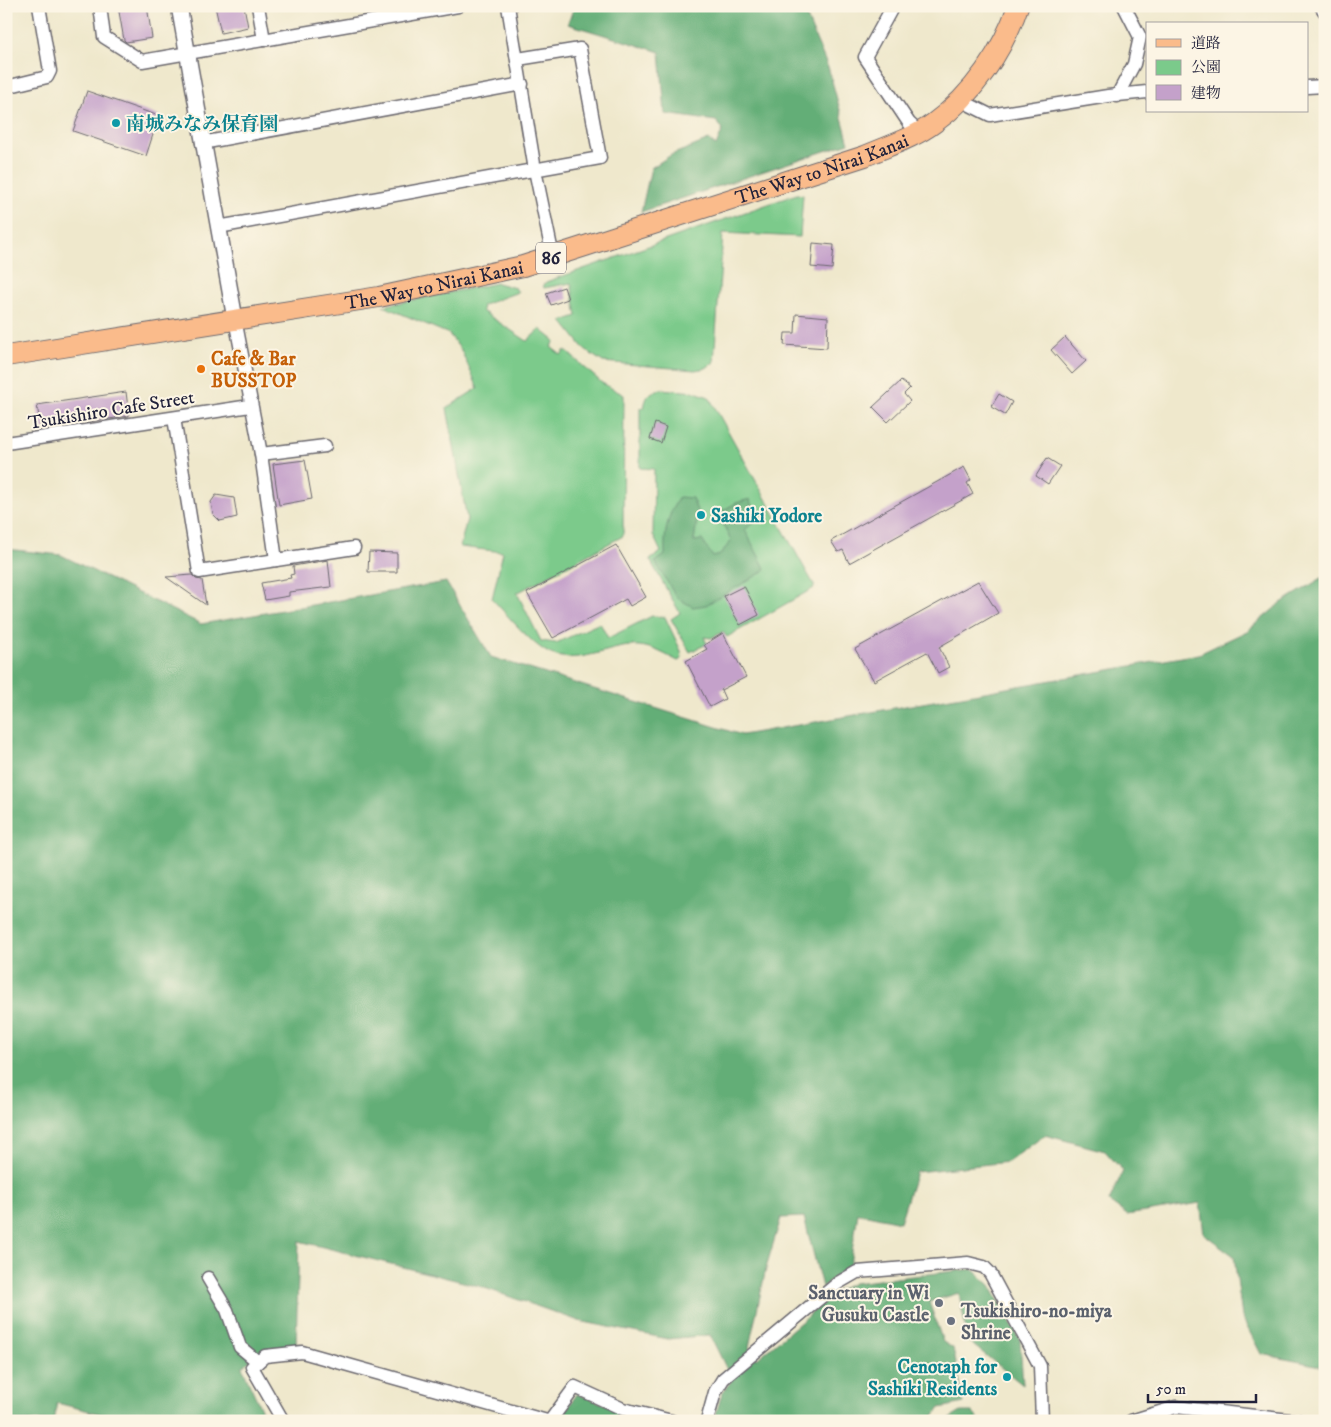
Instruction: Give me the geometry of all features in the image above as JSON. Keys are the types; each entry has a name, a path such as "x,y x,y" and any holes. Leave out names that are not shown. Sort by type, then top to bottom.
{"main road":[{"name":"The Way to Nirai Kanai","path":"6,356 388,295 451,283 553,257 865,156 934,124 960,100 992,61 1005,39 1018,6"}],"street":[{"path":"6,87 40,80 47,77 50,71 39,6"},
{"path":"100,6 104,37 142,61 458,6"},
{"path":"178,6 260,454 276,560"},
{"path":"258,6 264,40"},
{"path":"508,6 553,257"},
{"path":"893,6 865,58 909,123 919,132"},
{"path":"1116,96 1134,64 1140,37 1124,6"},
{"path":"1321,6 1325,12"},
{"path":"218,227 600,158 580,49 518,59"},
{"path":"202,143 522,84"},
{"path":"1308,87 1325,86"},
{"path":"960,100 990,115 1146,92"},
{"name":"Tsukishiro Cafe Street","path":"6,443 250,406"},
{"path":"174,418 199,572 354,548"},
{"path":"260,454 325,446"},
{"path":"707,1421 715,1392 723,1379 838,1283 858,1272 968,1263 984,1267 990,1273 1040,1366 1042,1421"},
{"path":"208,1278 227,1310 240,1347 258,1362"},
{"path":"283,1421 252,1367 266,1356 302,1352 548,1421 575,1387 623,1409 672,1421"},
{"path":"1131,1421 1176,1407 1299,1421"}],"green space":[{"path":"574,6 802,6 829,70 849,143 641,212 651,168 671,155 709,140 716,146 723,129 716,121 665,114 660,52 568,24"},
{"path":"797,194 803,195 800,237 723,233 714,362 706,368 695,370 603,362 585,350 562,321 577,316 571,283 544,288 543,285 546,282"},
{"path":"497,283 515,288 518,292 483,305 482,311 527,341 540,329 555,341 551,347 561,355 565,350 602,383 624,395 623,536 517,593 541,641 556,643 600,623 608,638 652,616 665,617 681,651 682,659 678,661 654,650 639,646 630,646 574,657 562,657 543,650 492,599 503,552 460,547 467,519 447,408 478,388 461,350 449,334 383,306"},
{"path":"661,389 695,392 709,397 814,585 814,588 727,637 723,632 711,638 704,637 707,644 690,652 671,619 680,613 650,560 661,552 653,535 654,469 640,468 640,408 644,408 646,400 651,393"},
{"path":"679,497 692,498 698,513 694,541 702,540 713,557 720,555 731,541 718,513 736,503 750,499 755,521 745,530 766,570 706,605 693,607 677,598 655,562 665,555 667,525"},
{"path":"6,549 61,555 201,624 446,582 491,657 742,735 1199,654 1247,631 1281,603 1325,576 1325,1367 1261,1354 1242,1317 1234,1256 1204,1234 1200,1203 1127,1215 1109,1202 1123,1171 1105,1151 1045,1135 1008,1162 916,1172 900,1222 858,1213 850,1264 822,1287 804,1217 781,1218 767,1264 749,1347 757,1359 840,1289 854,1283 972,1269 990,1285 1020,1340 1023,1385 968,1341 959,1293 929,1302 943,1342 953,1348 964,1403 940,1408 930,1421 714,1421 722,1393 732,1380 710,1335 668,1339 579,1321 479,1286 299,1241 296,1345 260,1353 242,1367 262,1411 216,1421 114,1421 113,1417 57,1403 53,1421 6,1421"},
{"path":"577,1394 650,1421 559,1421"},
{"path":"961,1412 972,1412 980,1421 946,1421"}],"building":[{"path":"118,6 147,6 152,38 126,42 124,40"},
{"path":"215,6 244,6 248,27 221,33"},
{"name":"南城みなみ保育園","path":"87,91 159,116 146,156 73,131"},
{"path":"813,243 834,245 832,269 811,267"},
{"path":"564,287 568,299 551,305 546,293"},
{"path":"796,314 828,317 827,348 784,345 785,333 795,333"},
{"path":"1065,337 1086,361 1072,374 1051,350"},
{"path":"901,381 910,388 904,394 910,401 888,422 873,407"},
{"path":"126,392 129,416 41,429 37,405"},
{"path":"999,394 1012,402 1005,415 991,407"},
{"path":"655,423 666,427 661,443 650,439"},
{"path":"1047,458 1060,466 1048,484 1036,476"},
{"path":"305,460 312,499 279,505 273,464"},
{"path":"964,467 971,480 967,483 973,494 849,563 843,550 838,552 831,541"},
{"path":"216,495 234,498 237,517 220,521 213,514 211,502"},
{"path":"616,545 646,597 630,606 626,599 553,638 527,593"},
{"path":"369,552 397,553 397,572 368,572"},
{"path":"328,560 331,587 289,592 289,596 265,600 261,583 291,578 290,575 294,574 293,566"},
{"path":"192,575 196,579 202,580 206,605 166,577"},
{"path":"978,581 998,613 939,647 949,667 938,673 927,652 874,681 855,649"},
{"path":"744,586 759,615 740,625 724,596"},
{"path":"723,633 746,677 721,690 725,699 710,707 686,661 707,649 704,645"}],"place":[{"name":"南城みなみ保育園","path":"116,123"},
{"name":"Cafe & Bar BUSSTOP","path":"201,369"},
{"name":"Sashiki Yodore","path":"701,515"},
{"name":"Sanctuary in Wi Gusuku Castle","path":"939,1303"},
{"name":"Tsukishiro-no-miya Shrine","path":"951,1321"},
{"name":"Cenotaph for Sashiki Residents","path":"1007,1377"}]}
